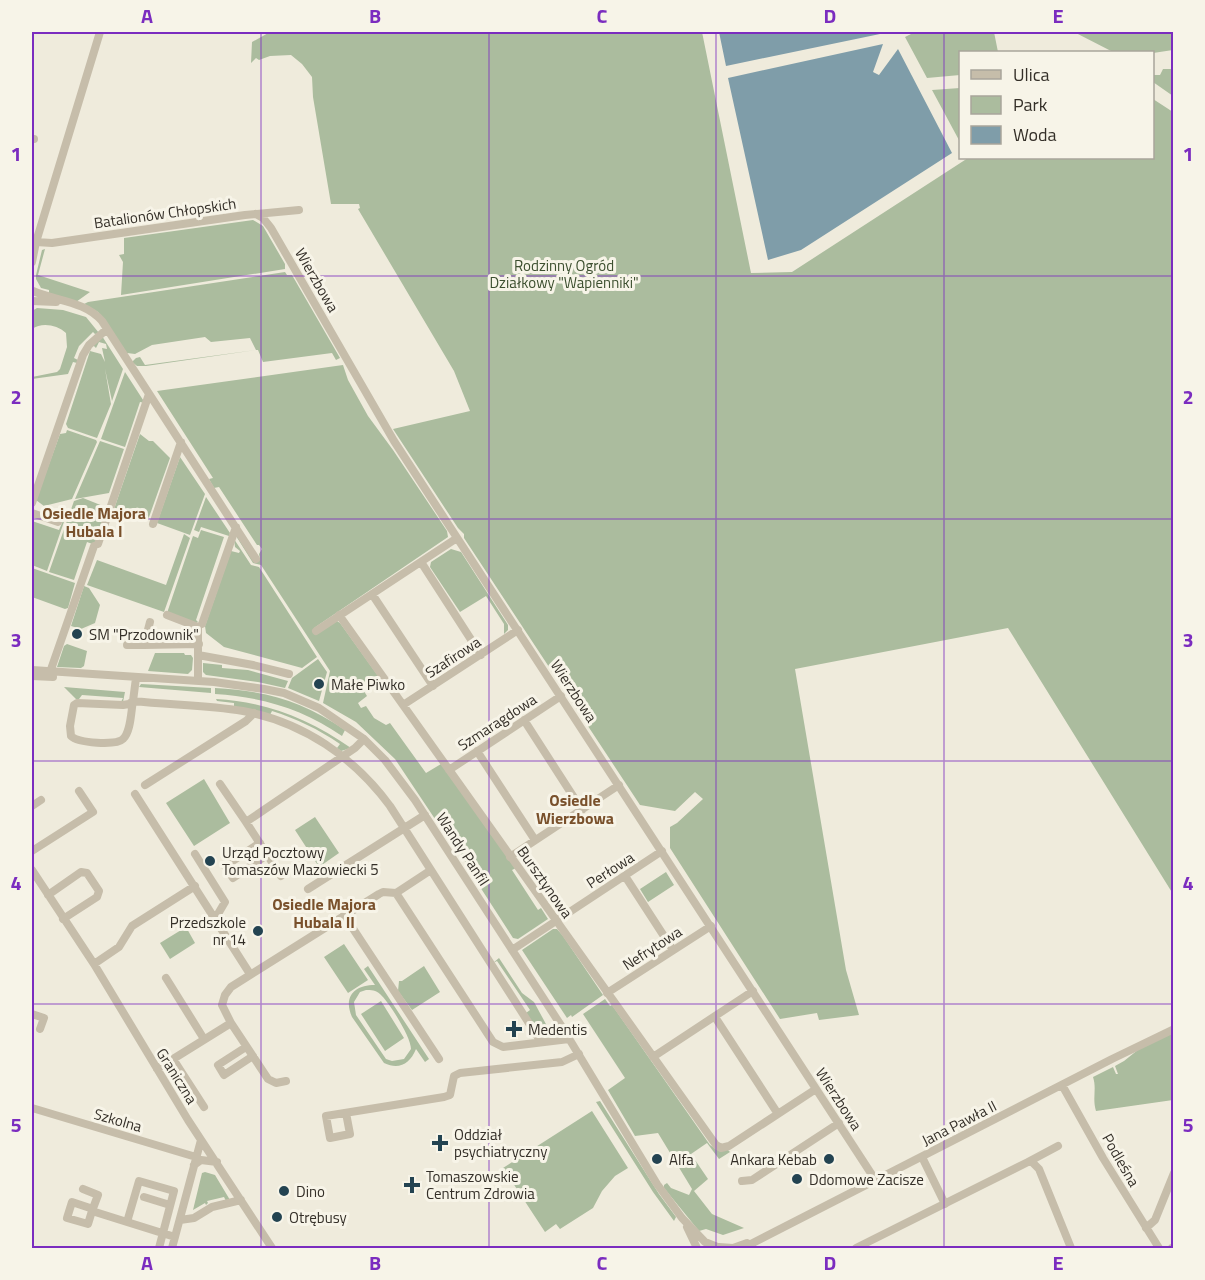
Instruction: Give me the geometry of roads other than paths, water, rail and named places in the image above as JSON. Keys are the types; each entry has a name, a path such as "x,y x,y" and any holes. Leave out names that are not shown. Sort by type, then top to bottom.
{"street":[{"path":"32,262 34,247 100,32"},
{"name":"Batalionów Chłopskich","path":"34,247 256,214 299,210"},
{"name":"Wierzbowa","path":"256,214 263,218 271,228 391,436 876,1180"},
{"path":"67,303 32,301 32,289 96,314 256,559"},
{"path":"32,503 35,485 83,355 89,345 107,329"},
{"path":"49,674 149,394"},
{"path":"153,524 181,442"},
{"path":"32,513 58,522"},
{"path":"202,624 236,527"},
{"path":"316,631 457,538"},
{"path":"421,562 481,654"},
{"path":"372,594 433,686"},
{"path":"167,615 198,627 198,681"},
{"name":"Bursztynowa","path":"339,615 716,1145 725,1148 778,1114"},
{"path":"144,645 150,622"},
{"name":"Szafirowa","path":"403,705 518,630"},
{"path":"127,645 199,644"},
{"path":"198,655 289,674"},
{"name":"Wandy Panfil","path":"32,670 49,674"},
{"name":"Wandy Panfil","path":"32,676 49,674 240,684 293,696 334,717 364,739 399,777 579,1054 657,1184 682,1218 705,1242 717,1247"},
{"path":"136,678 133,701 127,733 123,739 117,742 79,741 71,736 70,726 75,705 80,702 123,705 133,701 219,708 254,713 305,731 344,757 376,788 541,1042"},
{"name":"Szmaragdowa","path":"448,770 561,696"},
{"path":"145,784 246,721 254,713"},
{"path":"524,720 582,810"},
{"path":"246,822 344,757 364,739"},
{"path":"477,751 535,840"},
{"path":"220,784 281,876"},
{"path":"510,856 619,785"},
{"path":"32,851 93,812 80,791"},
{"path":"135,794 250,974"},
{"path":"32,806 41,800"},
{"path":"308,889 424,815"},
{"path":"260,843 225,866 233,878 267,855"},
{"name":"Perłowa","path":"512,950 662,851"},
{"path":"195,854 225,902 215,919"},
{"name":"Graniczna","path":"32,870 94,964 201,1140 272,1248"},
{"path":"286,1081 276,1083 268,1079 231,1023 222,1005 225,995 231,987 250,974 344,915 383,892 396,893 431,870"},
{"path":"48,895 81,873 87,873 99,891 97,897 63,919"},
{"path":"624,876 673,950"},
{"path":"94,964 119,947 132,926 195,886"},
{"path":"396,893 493,1042 504,1047 569,1039"},
{"path":"344,915 438,1059"},
{"name":"Nefrytowa","path":"607,993 711,926"},
{"path":"166,978 204,1039"},
{"path":"653,1058 753,991"},
{"path":"32,1014 44,1018 40,1029"},
{"path":"715,1017 778,1114 816,1089"},
{"path":"157,1069 231,1023"},
{"name":"Jana Pawła II","path":"743,1248 1173,1029"},
{"path":"246,1047 218,1065 224,1075 253,1056"},
{"path":"346,1113 450,1095 452,1080 460,1073 561,1062 579,1054"},
{"name":"Graniczna","path":"173,1059 204,1107"},
{"name":"Podleśna","path":"1062,1085 1159,1248"},
{"name":"Szkolna","path":"32,1108 197,1159 217,1162"},
{"path":"742,1181 752,1180 838,1123"},
{"path":"172,1248 201,1140"},
{"path":"856,1248 1058,1146"},
{"path":"197,1159 208,1150"},
{"path":"922,1157 945,1204"},
{"path":"1028,1162 1032,1162 1039,1169 1071,1248"},
{"path":"1146,1228 1155,1220 1173,1173"},
{"path":"127,1222 139,1181 174,1191 159,1248"},
{"path":"82,1190 98,1195 93,1210 175,1237"},
{"path":"144,1197 170,1205"},
{"path":"180,1220 194,1218 212,1207 241,1200"},
{"name":"Wandy Panfil","path":"682,1218 698,1248"},
{"name":"Jana Pawła II","path":"698,1248 732,1248 757,1240"}],"water":[{"path":"719,32 874,32 880,34 726,66"},
{"path":"883,44 873,72 879,75 898,49 952,153 801,250 768,260 728,78"}],"place":[{"name":"SM \"Przodownik\"","path":"77,634"},
{"name":"Małe Piwko","path":"319,684"},
{"name":"Urząd Pocztowy Tomaszów Mazowiecki 5","path":"210,861"},
{"name":"Przedszkole nr 14","path":"258,931"},
{"name":"Medentis","path":"514,1029"},
{"name":"Oddział psychiatryczny","path":"440,1143"},
{"name":"Alfa","path":"657,1159"},
{"name":"Ankara Kebab","path":"829,1159"},
{"name":"Ddomowe Zacisze","path":"797,1179"},
{"name":"Tomaszowskie Centrum Zdrowia","path":"412,1185"},
{"name":"Dino","path":"284,1191"},
{"name":"Otrębusy","path":"277,1217"}],"district":[{"name":"Osiedle Majora Hubala I","path":"94,522"},
{"name":"Osiedle Wierzbowa","path":"575,809"},
{"name":"Osiedle Majora Hubala II","path":"324,913"}],"park label":[{"name":"Rodzinny Ogród Działkowy \"Wapienniki\"","path":"564,274"}]}
